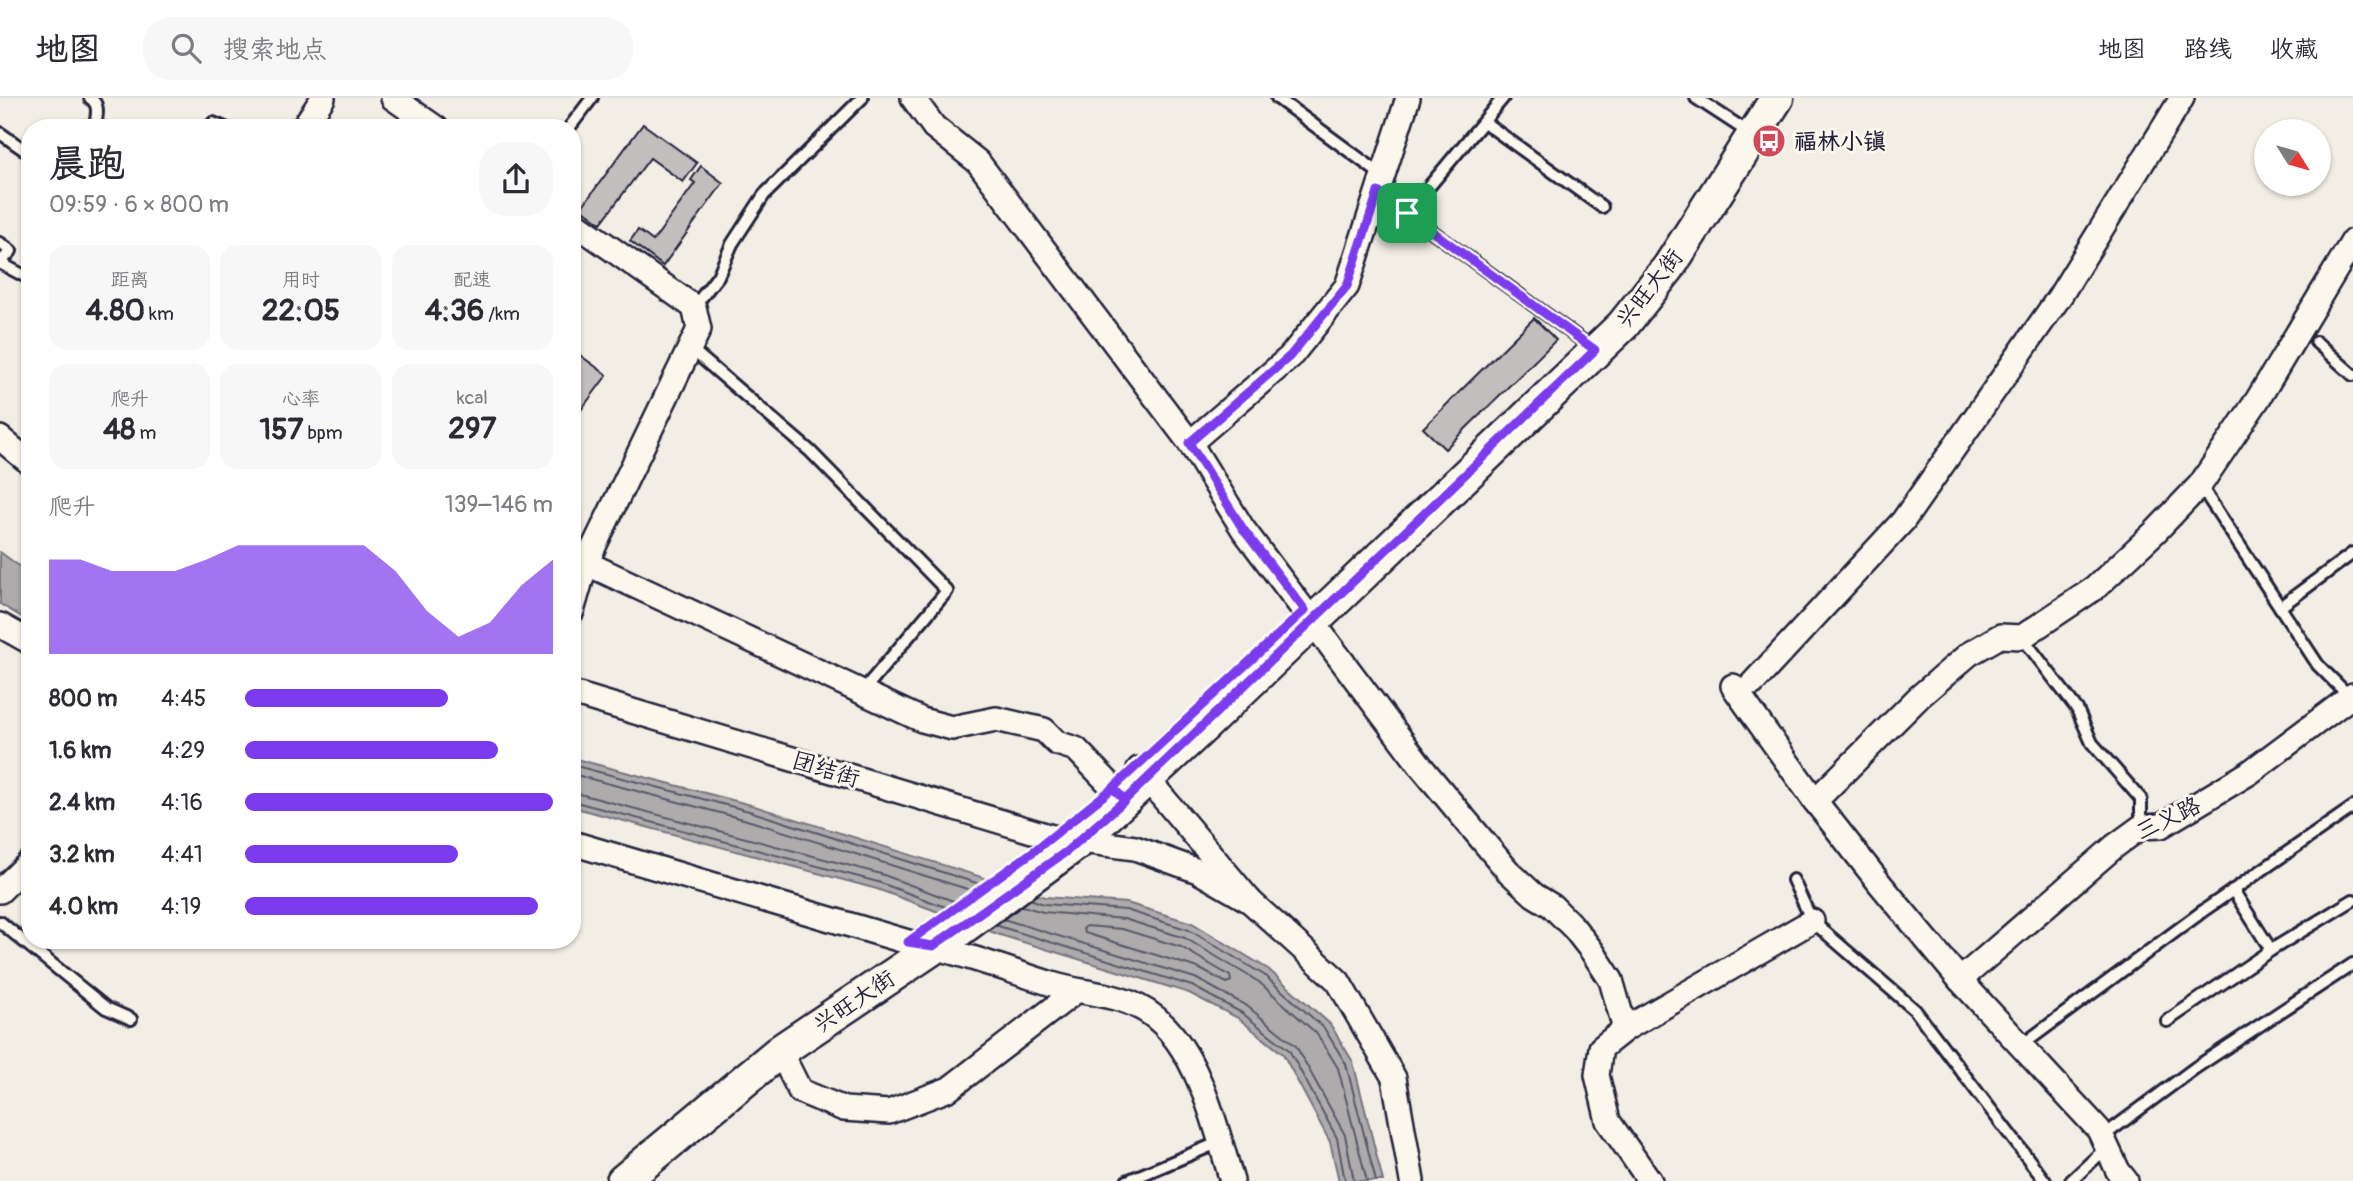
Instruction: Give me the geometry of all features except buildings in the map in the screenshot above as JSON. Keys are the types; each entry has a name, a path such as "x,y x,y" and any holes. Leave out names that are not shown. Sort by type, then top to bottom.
{"street":[{"path":"309,119 323,98"},
{"path":"393,98 423,119"},
{"path":"913,98 934,127 978,162 1189,443 1243,529 1423,769 1508,871 1574,928 1611,980 1625,1029"},
{"path":"1189,443 1290,356 1347,286 1408,98"},
{"name":"兴旺大街","path":"1745,130 1753,98"},
{"name":"兴旺大街","path":"623,1181 780,1051 1058,845 1131,784 1590,346 1623,325 1661,277 1745,130 1777,98"},
{"path":"2126,1181 2118,1171 2099,1130 1960,980 1815,801 1743,685 1903,521 2060,296 2182,98"},
{"path":"581,227 694,307 699,329 586,563 581,580"},
{"path":"1815,801 1919,697 1969,654 2000,636 2022,637 2095,588 2200,485 2258,399 2353,241"},
{"path":"0,438 21,456"},
{"path":"586,563 922,720 952,728 996,719 1044,730 1056,743 1076,749 1131,784 1250,901 1338,981 1394,1078 1412,1181"},
{"path":"0,625 21,637"},
{"name":"团结街","path":"581,696 1058,845 1135,848 1198,871 1250,901"},
{"name":"三义路","path":"1960,980 2115,846 2141,827 2161,826 2249,773 2352,696"},
{"path":"581,845 932,937 1076,991 1118,998 1140,1007 1161,1020 1184,1048 1232,1181"},
{"path":"0,891 21,871"},
{"path":"1650,1181 1608,1121 1597,1075 1601,1048 1625,1029 1812,921"},
{"name":"兴旺大街","path":"606,1181 758,1053 932,937"},
{"path":"780,1051 800,1091 844,1109 888,1112 949,1090 1076,991"}],"lane":[{"path":"90,98 95,101 98,111 96,119"},
{"path":"576,119 592,98"},
{"path":"694,307 718,276 732,244 764,195 862,98"},
{"path":"1277,98 1380,184 1407,213 1590,346"},
{"path":"1407,213 1503,98"},
{"path":"1696,98 1745,130"},
{"path":"1484,122 1602,207"},
{"path":"0,133 21,148"},
{"path":"0,243 11,251 0,263 21,274"},
{"path":"2316,342 2353,375"},
{"path":"690,348 810,451 947,591 862,692"},
{"path":"2200,485 2318,665 2352,696"},
{"path":"2280,607 2353,552"},
{"path":"2022,637 2077,709 2092,743 2141,799 2141,827"},
{"path":"2022,1045 2233,890 2353,807"},
{"path":"1793,880 1812,921 1914,1010 2045,1181"},
{"path":"2233,890 2271,950"},
{"path":"2167,1021 2271,950 2353,900"},
{"path":"0,922 21,939"},
{"path":"33,949 106,1008 131,1019"},
{"path":"2071,1181 2105,1142 2195,1068 2353,964"},
{"path":"1127,1181 1220,1142"}],"water":[{"path":"0,552 21,567 21,617 0,604"},
{"path":"581,760 751,805 1045,897 1127,903 1192,923 1268,969 1330,1024 1353,1062 1383,1181 1339,1181 1330,1142 1283,1054 1238,1018 1189,993 1000,935 877,889 581,809"}],"place":[{"name":"福林小镇","path":"1769,141"}],"route":[{"path":"1407,213 1378,192 1347,286 1290,356 1189,443 1243,529 1305,610 1113,788 1125,800 1080,841 954,934 933,946 908,942 934,926 1034,851 1113,788 1125,800 1595,350 1407,213"}]}
